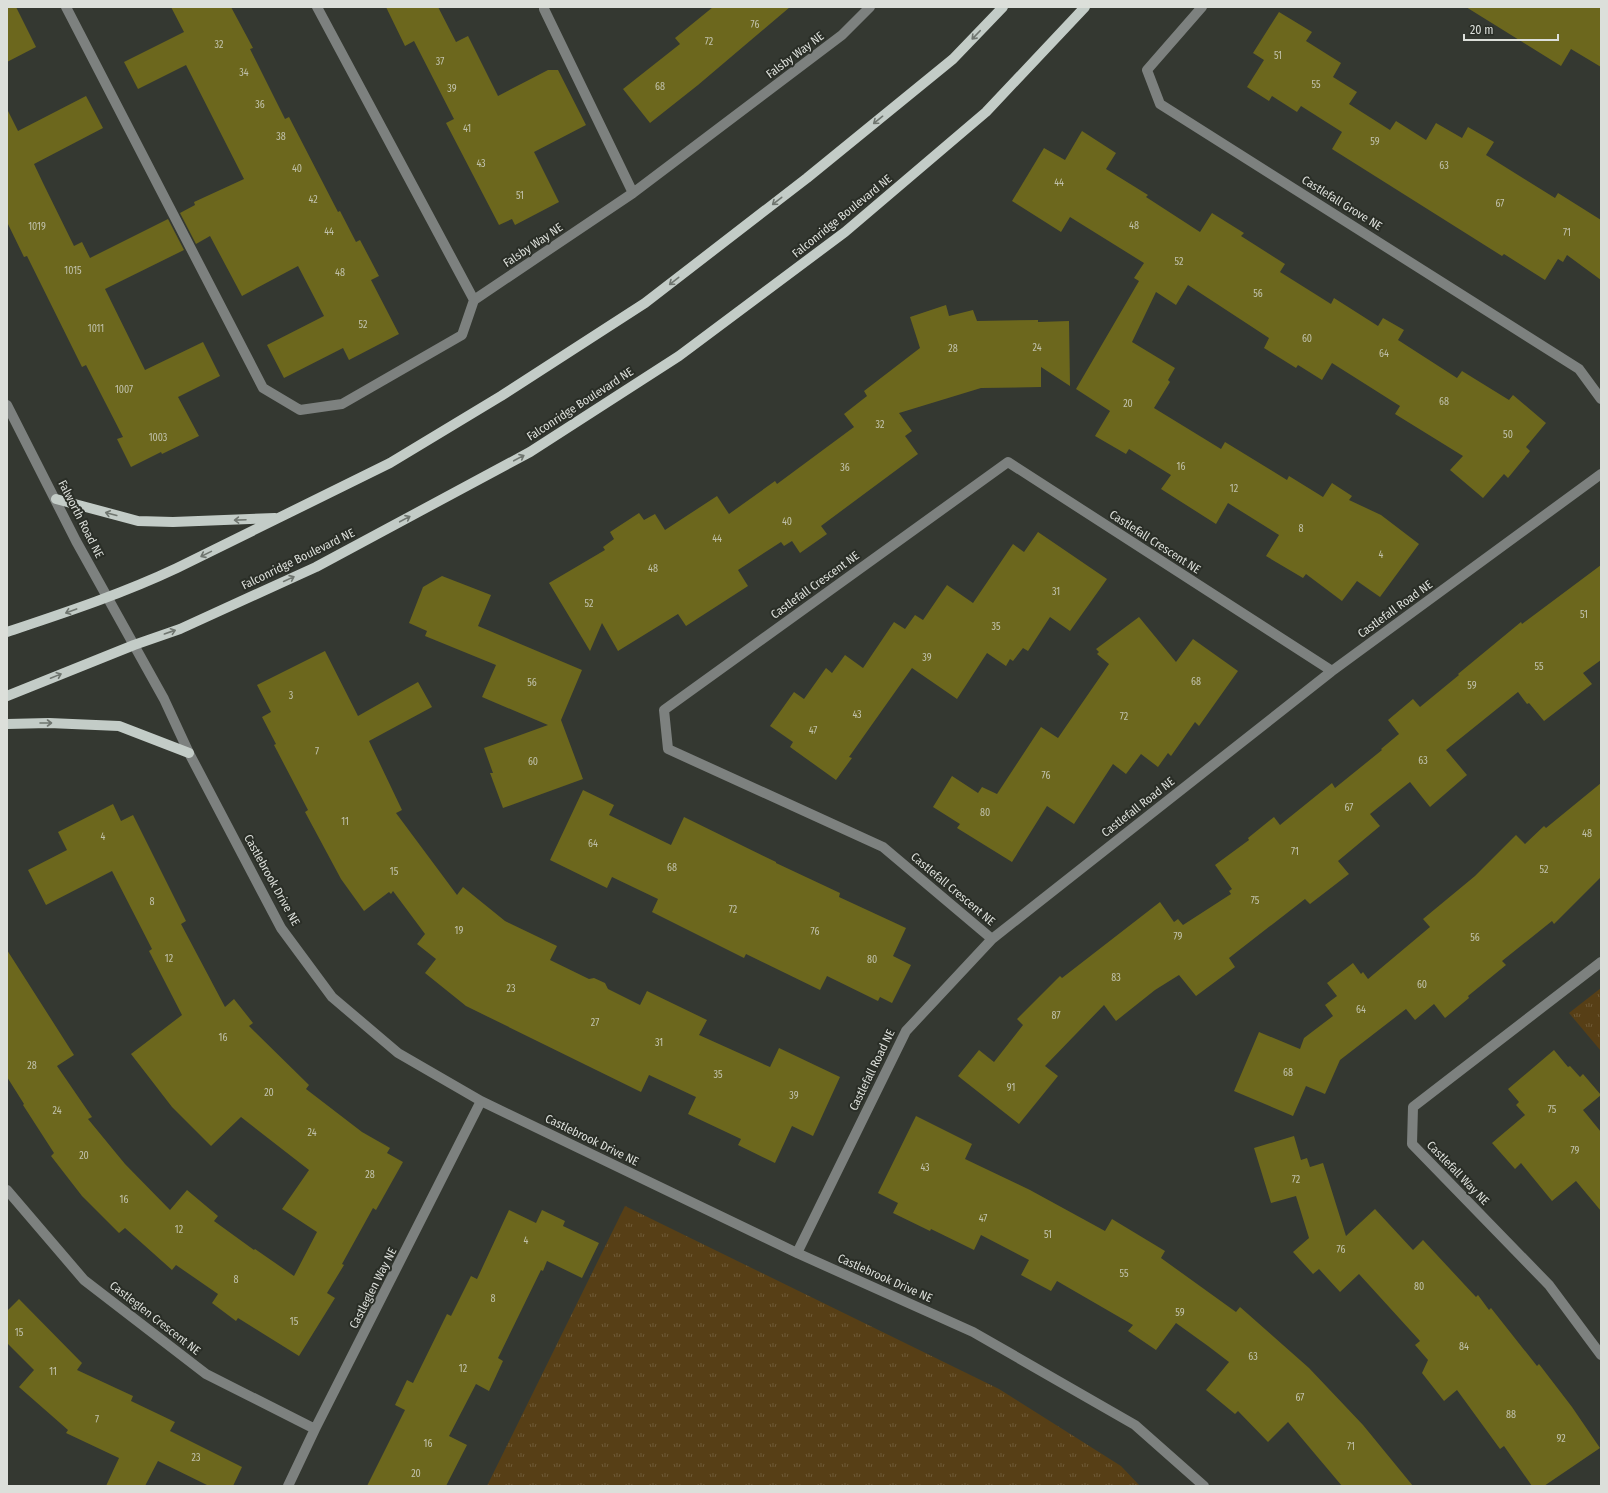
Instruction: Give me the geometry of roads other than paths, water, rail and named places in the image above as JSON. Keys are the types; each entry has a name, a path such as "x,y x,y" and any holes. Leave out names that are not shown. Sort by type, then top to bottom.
{"main road":[{"path":"7,632 108,597 157,578 390,463 501,396 645,303 807,178 953,59 1004,7"},
{"name":"Falconridge Boulevard NE","path":"7,696 134,644 180,629 316,567 530,452 679,356 845,232 980,117 1085,7"},
{"path":"56,500 138,521 172,522 279,518"},
{"path":"7,724 49,723 119,726 189,753"}],"street":[{"path":"66,7 263,388 300,410 342,404 462,335 474,300 317,7"},
{"name":"Falsby Way NE","path":"474,300 634,193 842,36 870,7"},
{"name":"Castlefall Grove NE","path":"1202,7 1147,70 1160,104 1579,369 1601,399"},
{"path":"544,8 634,193"},
{"name":"Falworth Road NE","path":"7,405 76,541 134,644"},
{"name":"Castlefall Crescent NE","path":"992,939 883,847 668,749 664,710 1008,462 1332,671"},
{"name":"Castlefall Road NE","path":"797,1253 906,1031 992,939 1332,671 1601,474"},
{"name":"Castlebrook Drive NE","path":"134,644 164,699 189,753 281,928 332,997 398,1053 481,1101 797,1253 973,1332 1135,1425 1204,1486"},
{"name":"Castlefall Way NE","path":"1601,962 1413,1107 1412,1144 1549,1285 1601,1355"},
{"name":"Castleglen Way NE","path":"288,1486 315,1429 481,1101"},
{"name":"Castleglen Crescent NE","path":"7,1190 84,1280 206,1374 315,1429"}]}
